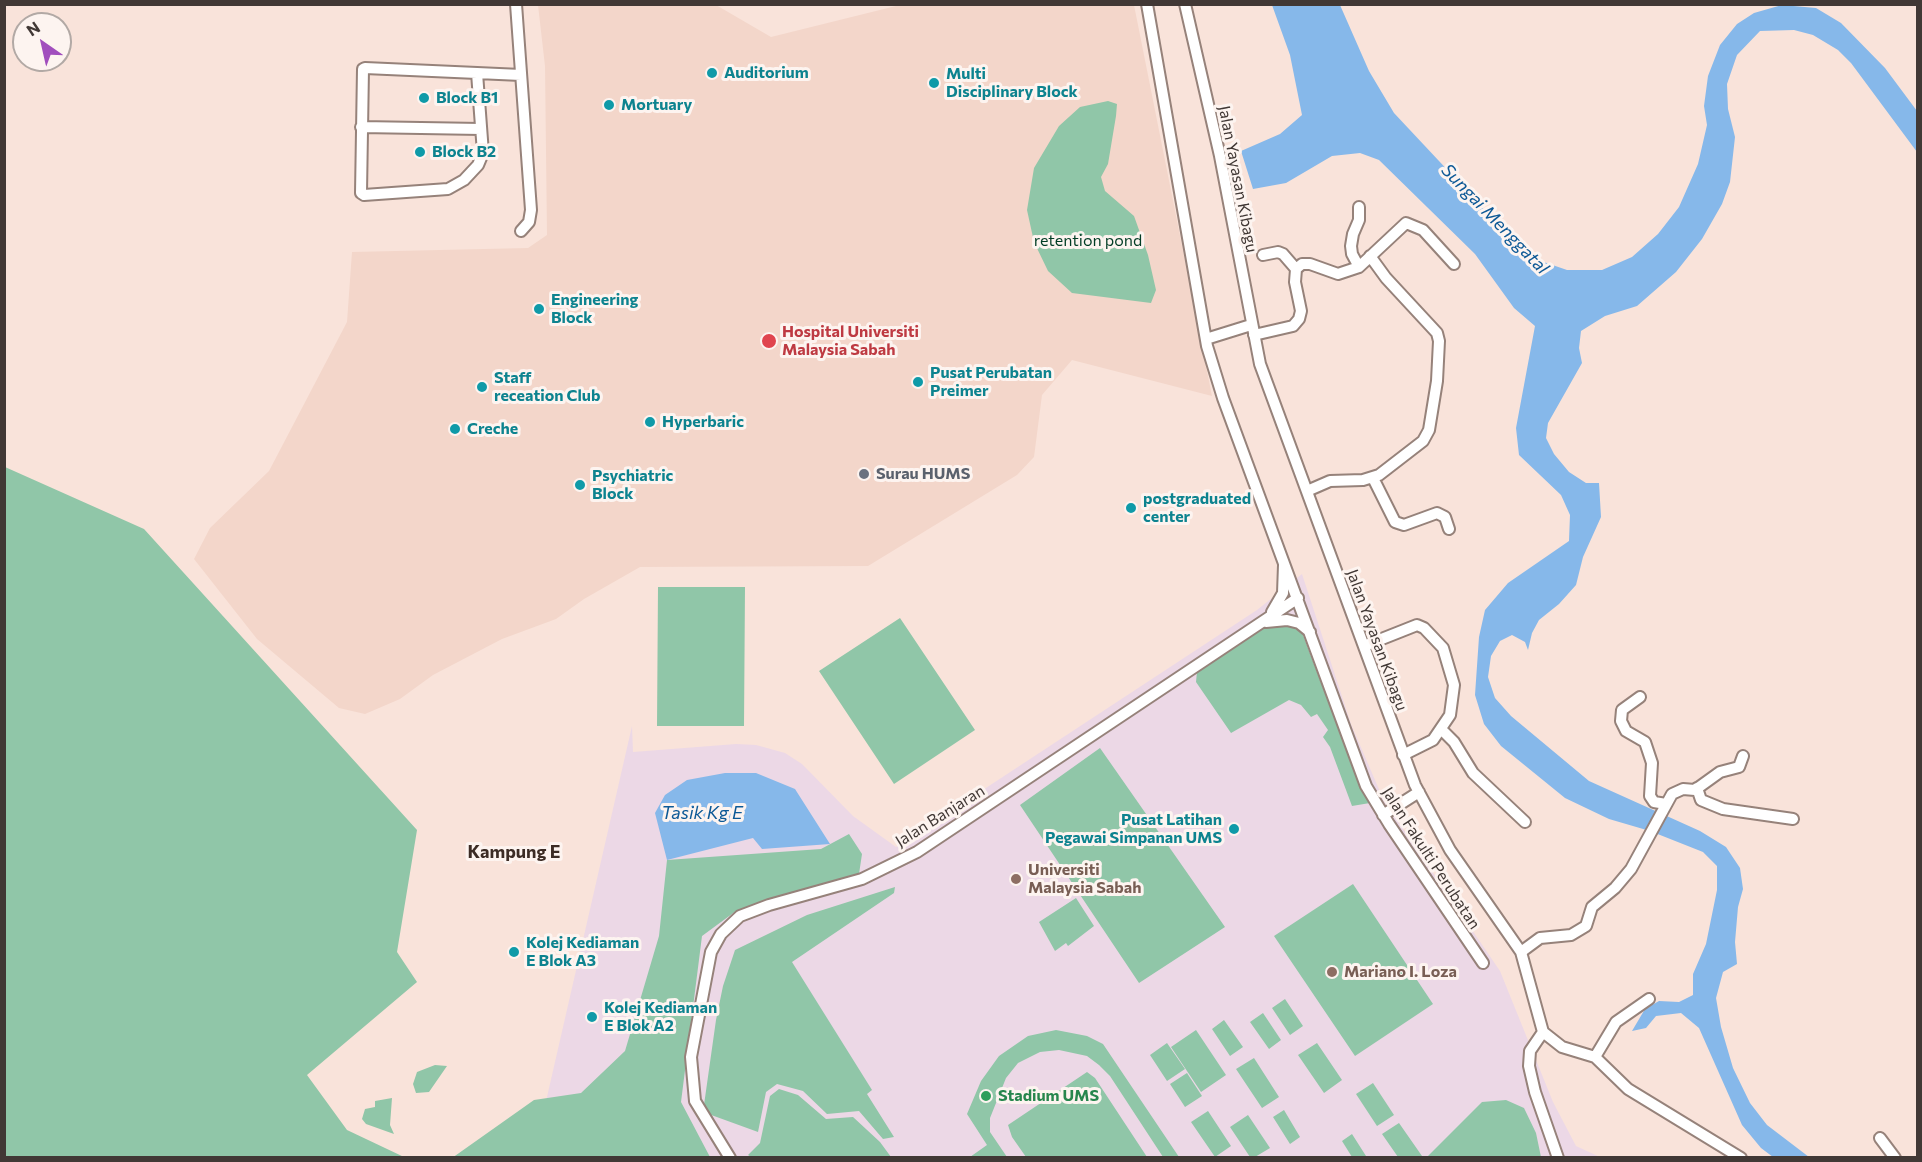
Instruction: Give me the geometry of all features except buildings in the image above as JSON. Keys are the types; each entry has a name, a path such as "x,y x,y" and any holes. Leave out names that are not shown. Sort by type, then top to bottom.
{"street":[{"path":"516,4 531,210 529,222 521,231"},
{"name":"Jalan Fakulti Perubatan","path":"1147,4 1206,339 1223,398 1366,786 1383,815 1483,963"},
{"name":"Jalan Yayasan Kibagu","path":"1185,4 1220,156 1253,330 1269,392 1419,792 1450,850 1521,952 1543,1032"},
{"path":"477,73 481,159 465,180 448,189 363,195 361,193 361,127 363,69 477,73 521,75"},
{"path":"361,127 481,129"},
{"path":"1359,207 1359,220 1353,234 1352,254 1359,267"},
{"path":"1296,269 1302,264 1310,264 1338,274 1359,267 1406,223 1423,230 1454,264"},
{"path":"1206,339 1253,330 1293,326 1299,319 1301,311 1295,282 1296,269 1283,254 1278,252 1263,255"},
{"path":"1307,491 1330,481 1373,478 1423,441 1429,430 1435,406 1439,341 1428,322 1386,278 1370,256"},
{"path":"1373,478 1395,522 1404,525 1437,513 1445,517 1449,529"},
{"path":"1261,623 1283,593 1284,560"},
{"name":"Jalan Banjaran","path":"730,1158 695,1101 691,1057 711,952 721,934 740,916 769,905 862,879 917,852 1298,598"},
{"path":"1261,623 1287,620 1299,623 1310,632"},
{"path":"1365,646 1417,625 1443,648 1454,685 1450,715 1443,730 1433,740 1403,754"},
{"path":"1640,697 1622,710 1621,721 1626,731 1645,742 1652,763 1650,796 1654,802 1664,808"},
{"path":"1443,730 1454,742 1473,773 1525,822"},
{"path":"1521,952 1540,938 1571,935 1586,926 1592,907 1624,879 1676,791 1697,788 1720,772 1739,767 1743,756"},
{"path":"1697,788 1701,800 1723,809 1793,819"},
{"path":"1383,815 1419,792"},
{"path":"1595,1057 1616,1022 1649,999"},
{"path":"1558,1158 1528,1066 1530,1051 1543,1032 1562,1047 1595,1057 1628,1089 1741,1158"},
{"path":"1880,1138 1895,1158"}],"shaded area":[{"name":"Hospital Universiti Malaysia Sabah","path":"538,5 716,5 771,37 900,5 1134,5 1212,396 1072,360 1042,395 1034,457 1017,475 868,566 640,567 584,599 556,619 502,639 433,675 400,699 365,714 339,708 257,639 194,559 210,528 269,471 347,322 352,252 528,248 547,235 545,66"},
{"name":"Universiti Malaysia Sabah","path":"1302,574 1351,724 1384,801 1500,971 1553,1102 1576,1146 1600,1157 533,1158 632,726 633,752 736,744 756,745 785,753 802,764 853,816 896,847 1257,610"}],"green space":[{"name":"retention pond","path":"1108,101 1117,104 1116,116 1108,164 1101,177 1105,191 1134,216 1148,255 1156,290 1151,303 1072,293 1048,271 1034,242 1027,210 1034,168 1059,126 1080,107"},
{"path":"5,467 144,529 417,830 397,952 417,982 307,1075 347,1130 404,1157 5,1157"},
{"path":"658,587 745,587 744,726 657,726"},
{"path":"900,618 975,730 894,784 819,671"},
{"path":"1278,622 1292,624 1303,635 1355,773 1370,803 1352,806 1330,747 1323,737 1328,730 1317,714 1311,717 1301,705 1289,700 1231,733 1196,682 1197,672 1263,628"},
{"path":"1100,748 1225,927 1139,983 1020,805"},
{"path":"849,834 862,854 859,874 736,911 702,936 681,1102 710,1157 452,1158 534,1100 581,1093 625,1051 659,936 667,860 821,849"},
{"path":"1353,884 1433,1004 1355,1056 1274,936"},
{"path":"895,887 894,893 792,962 872,1090 867,1094 894,1137 883,1139 859,1111 827,1114 803,1091 777,1084 766,1092 758,1132 703,1112 716,1020 723,986 735,950 807,915"},
{"path":"1076,898 1094,926 1068,946 1066,943 1055,951 1039,922"},
{"path":"1285,999 1303,1026 1290,1035 1272,1008"},
{"path":"1263,1013 1281,1040 1269,1049 1250,1022"},
{"path":"1224,1020 1243,1047 1230,1056 1212,1029"},
{"name":"Stadium UMS","path":"1056,1030 1087,1036 1103,1044 1179,1157 1163,1157 1110,1076 1099,1065 1087,1056 1059,1050 1040,1052 1018,1063 1006,1078 990,1118 990,1132 1007,1157 970,1157 987,1145 967,1114 981,1081 999,1056 1028,1036"},
{"path":"1196,1030 1226,1075 1201,1092 1171,1047"},
{"path":"1167,1043 1185,1069 1167,1081 1150,1055"},
{"path":"1317,1043 1342,1080 1324,1093 1298,1055"},
{"path":"1254,1058 1279,1097 1262,1108 1236,1069"},
{"path":"435,1065 447,1066 429,1092 416,1093 413,1084 417,1072"},
{"path":"1087,1072 1095,1078 1147,1157 1026,1157 1012,1137 1008,1125"},
{"path":"1187,1073 1202,1096 1185,1107 1170,1084"},
{"path":"1373,1083 1394,1115 1377,1126 1356,1094"},
{"path":"779,1089 798,1095 826,1119 853,1117 880,1142 891,1157 751,1157 748,1155 760,1143 770,1096"},
{"path":"392,1098 390,1125 394,1134 366,1124 362,1119 365,1109 375,1107 375,1101"},
{"path":"1506,1100 1524,1108 1536,1133 1541,1157 1427,1157 1482,1102"},
{"path":"1284,1110 1300,1137 1290,1144 1273,1117"},
{"path":"1208,1111 1231,1146 1215,1157 1191,1122"},
{"path":"1248,1115 1270,1148 1255,1157 1250,1157 1230,1127"},
{"path":"1399,1123 1422,1156 1398,1157 1382,1134"},
{"path":"1352,1134 1366,1156 1352,1157 1342,1141"}],"water":[{"path":"1272,5 1340,5 1369,71 1394,113 1499,225 1538,260 1567,270 1602,270 1632,257 1658,234 1679,207 1698,164 1707,125 1704,106 1708,76 1720,45 1737,24 1754,13 1782,5 1816,8 1841,23 1885,68 1917,111 1917,152 1851,63 1838,50 1813,35 1794,30 1760,31 1737,55 1727,84 1728,109 1735,137 1730,182 1722,204 1702,239 1676,272 1637,306 1605,316 1581,331 1579,348 1582,363 1548,423 1546,438 1554,454 1569,472 1586,483 1599,483 1601,517 1583,557 1576,585 1559,604 1539,620 1532,633 1528,650 1525,642 1512,635 1500,641 1491,656 1488,677 1495,698 1511,716 1589,781 1700,831 1726,847 1740,868 1743,889 1738,907 1735,942 1737,964 1723,972 1716,998 1721,1027 1733,1068 1750,1103 1767,1125 1809,1157 1773,1157 1761,1148 1742,1125 1699,1028 1681,1013 1656,1016 1646,1028 1632,1031 1645,1009 1659,1001 1679,1002 1693,995 1693,974 1706,944 1717,890 1717,866 1703,852 1650,831 1609,819 1565,798 1501,746 1484,724 1475,695 1479,637 1485,610 1508,583 1569,541 1570,515 1561,495 1519,455 1516,428 1535,326 1514,308 1475,254 1379,160 1360,153 1332,156 1286,183 1253,189 1241,151 1280,134 1302,115 1290,55"},
{"name":"Tasik Kg E","path":"725,773 756,773 795,789 830,844 762,849 753,838 667,860 655,813 665,795 687,780"}],"place":[{"name":"Auditorium","path":"712,73"},
{"name":"Multi Disciplinary Block","path":"934,83"},
{"name":"Block B1","path":"424,98"},
{"name":"Mortuary","path":"609,105"},
{"name":"Block B2","path":"420,152"},
{"name":"Engineering Block","path":"539,309"},
{"name":"Hospital Universiti Malaysia Sabah","path":"769,341"},
{"name":"Pusat Perubatan Preimer","path":"918,382"},
{"name":"Staff receation Club","path":"482,387"},
{"name":"Hyperbaric","path":"650,422"},
{"name":"Creche","path":"455,429"},
{"name":"Surau HUMS","path":"864,474"},
{"name":"Psychiatric Block","path":"580,485"},
{"name":"postgraduated center","path":"1131,508"},
{"name":"Pusat Latihan Pegawai Simpanan UMS","path":"1234,829"},
{"name":"Universiti Malaysia Sabah","path":"1016,879"},
{"name":"Kolej Kediaman E Blok A3","path":"514,952"},
{"name":"Mariano I. Loza","path":"1332,972"},
{"name":"Kolej Kediaman E Blok A2","path":"592,1017"},
{"name":"Stadium UMS","path":"986,1096"}],"district":[{"name":"Kampung E","path":"514,852"}],"water label":[{"name":"Sungai Menggatal","path":"1495,219"}]}
